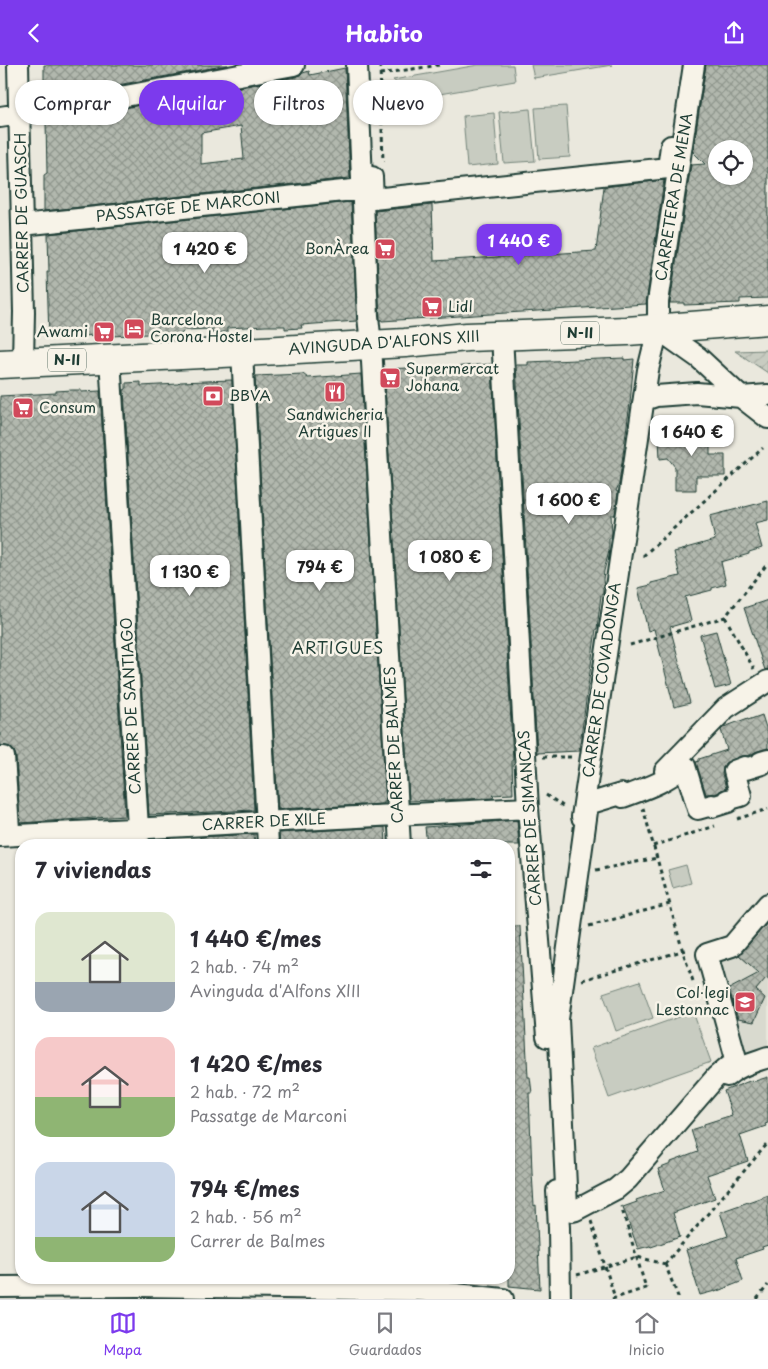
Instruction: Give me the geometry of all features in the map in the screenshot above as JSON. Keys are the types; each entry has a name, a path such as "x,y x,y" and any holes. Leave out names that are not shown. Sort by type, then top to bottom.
{"main road":[{"name":"AVINGUDA D'ALFONS XIII","path":"12,363 370,345 467,337 658,329 768,320"}],"street":[{"name":"CARRER DE GUASCH","path":"18,65 19,80"},
{"path":"129,95 294,65"},
{"path":"370,69 373,199 668,168 682,65"},
{"name":"CARRETERA DE MENA","path":"658,329 658,302 694,65"},
{"name":"CARRER DE BALMES","path":"370,69 358,189 370,345 400,839"},
{"path":"0,117 15,115"},
{"name":"CARRER DE GUASCH","path":"12,363 24,312 20,125"},
{"name":"PASSATGE DE MARCONI","path":"22,225 358,189"},
{"path":"658,329 699,358 741,397 768,418"},
{"name":"CARRER DE COVADONGA","path":"546,1032 576,863 649,362 658,329"},
{"name":"CARRER DE SIMANCAS","path":"502,336 528,808 559,1228 560,1299"},
{"path":"242,352 268,839"},
{"name":"CARRER DE SANTIAGO","path":"110,358 138,837"},
{"path":"644,400 656,396 697,393 741,397 768,395"},
{"path":"585,797 601,795 666,771 726,708 763,679"},
{"path":"540,755 532,753 541,949 542,953 552,958 557,951 586,752 576,754"},
{"path":"0,757 4,757 9,829 0,830"},
{"path":"768,760 761,762 762,764 734,771 742,796 712,807 712,805 698,809 685,766 661,783 623,797 622,795 588,804 558,1019 566,1207 572,1211 616,1189 628,1179 716,1077 729,1065 737,1062 707,954 732,946 768,903"},
{"name":"CARRER DE XILE","path":"0,835 138,837 267,821 528,808"},
{"path":"559,1228 630,1187 731,1072 744,1065 768,1057"},
{"path":"0,1287 159,1288 266,1284"},
{"path":"419,1284 503,1299"}],"path":[{"path":"383,169 370,69 439,65"},
{"path":"643,555 762,448"},
{"path":"630,645 725,617 768,563"},
{"path":"725,617 763,679"},
{"path":"540,755 576,754"},
{"path":"533,787 577,816"},
{"path":"642,803 683,951 695,987"},
{"path":"733,821 768,809"},
{"path":"654,846 715,826"},
{"path":"589,871 657,858"},
{"path":"588,926 670,904"},
{"path":"579,981 691,949"},
{"path":"665,1264 768,1143"},
{"path":"591,1221 613,1299 646,1288 620,1205"},
{"path":"576,1276 637,1257 665,1264"},
{"path":"665,1264 679,1299"},
{"path":"757,1299 768,1285"}],"shaded area":[{"path":"478,65 513,65 515,81 443,93 443,80 393,80"},
{"path":"531,65 612,65 534,78"},
{"path":"566,106 570,157 539,159 535,108"},
{"path":"530,109 535,161 504,163 499,112"},
{"path":"494,113 498,164 467,167 463,116"},
{"path":"768,350 768,373 735,351"},
{"path":"686,865 691,883 673,888 668,870"},
{"name":"Col·legi Lestonnac","path":"768,904 768,1050 737,1060 708,954"},
{"path":"640,981 653,1018 616,1031 603,993"},
{"path":"693,1012 711,1062 609,1098 591,1048"}],"building":[{"path":"44,65 228,65 129,83 129,80 44,80"},
{"path":"706,65 768,65 768,298 740,299 740,303 684,305 684,303 670,303 691,165 705,164 693,152"},
{"path":"345,68 350,178 44,211 44,175 47,173 46,125 129,125 129,107 139,105 139,125 244,125 244,86 254,85 254,125 343,125 343,80 279,80 296,77 309,71 310,75","holes":["241,126 244,159 201,164 201,133"]},
{"path":"664,180 646,304 380,320 375,211 432,205 434,261 596,251 604,187"},
{"path":"351,202 357,321 301,325 302,328 285,329 285,326 266,326 227,328 227,332 212,333 212,329 185,330 181,334 174,335 167,335 165,333 112,336 112,334 82,336 82,339 67,340 67,337 49,338 48,234"},
{"path":"624,358 624,360 634,359 630,403 619,484 616,491 618,492 615,515 611,515 612,533 611,538 609,538 609,551 604,571 603,594 601,595 579,751 537,753 516,365 528,365 528,362"},
{"path":"491,364 513,760 513,794 492,795 495,798 409,801 384,369 408,368 408,370"},
{"path":"303,374 308,378 361,374 386,802 384,804 278,809 255,376"},
{"path":"232,380 254,810 149,815 124,390 126,389 126,383 141,382 141,386"},
{"path":"81,390 81,392 100,391 125,816 20,823 16,756 10,747 0,745 0,396"},
{"path":"689,424 710,424 710,455 725,455 725,476 696,476 696,490 675,490 675,467 668,458 660,459 659,438 689,438"},
{"path":"768,501 768,520 755,523 762,548 721,562 726,584 685,597 691,621 670,627 690,703 674,707 654,629 648,631 638,588 680,576 674,552 715,540 710,516"},
{"path":"768,600 768,669 765,670 744,608"},
{"path":"716,631 731,685 715,689 700,635"},
{"path":"762,715 768,734 768,748 725,763 722,774 726,788 718,793 706,794 696,762 699,759 727,750 721,730 724,727"},
{"path":"517,820 519,845 515,845 515,839 426,839 425,827"},
{"path":"385,827 386,839 280,839 279,833"},
{"path":"254,834 254,839 200,839 200,837"},
{"path":"768,922 768,980 766,978 756,990 765,998 754,1022 738,1019 729,989 759,973 739,955"},
{"path":"515,926 520,926 528,1077 530,1077 532,1093 529,1093 532,1172 534,1206 536,1205 540,1289 509,1286 509,1284 515,1284"},
{"path":"768,1077 768,1123 765,1124 766,1126 740,1135 748,1161 707,1175 715,1198 673,1213 680,1237 651,1247 638,1249 623,1207 637,1202 636,1200 665,1190 658,1169 698,1152 691,1130 732,1115 724,1091 752,1080 752,1082"},
{"path":"768,1195 768,1245 762,1247 763,1249 736,1258 743,1281 715,1292 700,1295 686,1250 728,1236 720,1212"}],"place":[{"name":"BonÀrea","path":"385,249"},
{"name":"Lidl","path":"432,307"},
{"name":"Barcelona Corona Hostel","path":"134,329"},
{"name":"Awami","path":"104,332"},
{"name":"Supermercat Johana","path":"390,378"},
{"name":"Sandwicheria Artigues II","path":"335,392"},
{"name":"BBVA","path":"213,396"},
{"name":"Consum","path":"23,408"},
{"name":"Col·legi Lestonnac","path":"745,1002"}],"district":[{"name":"ARTIGUES","path":"338,648"}]}
